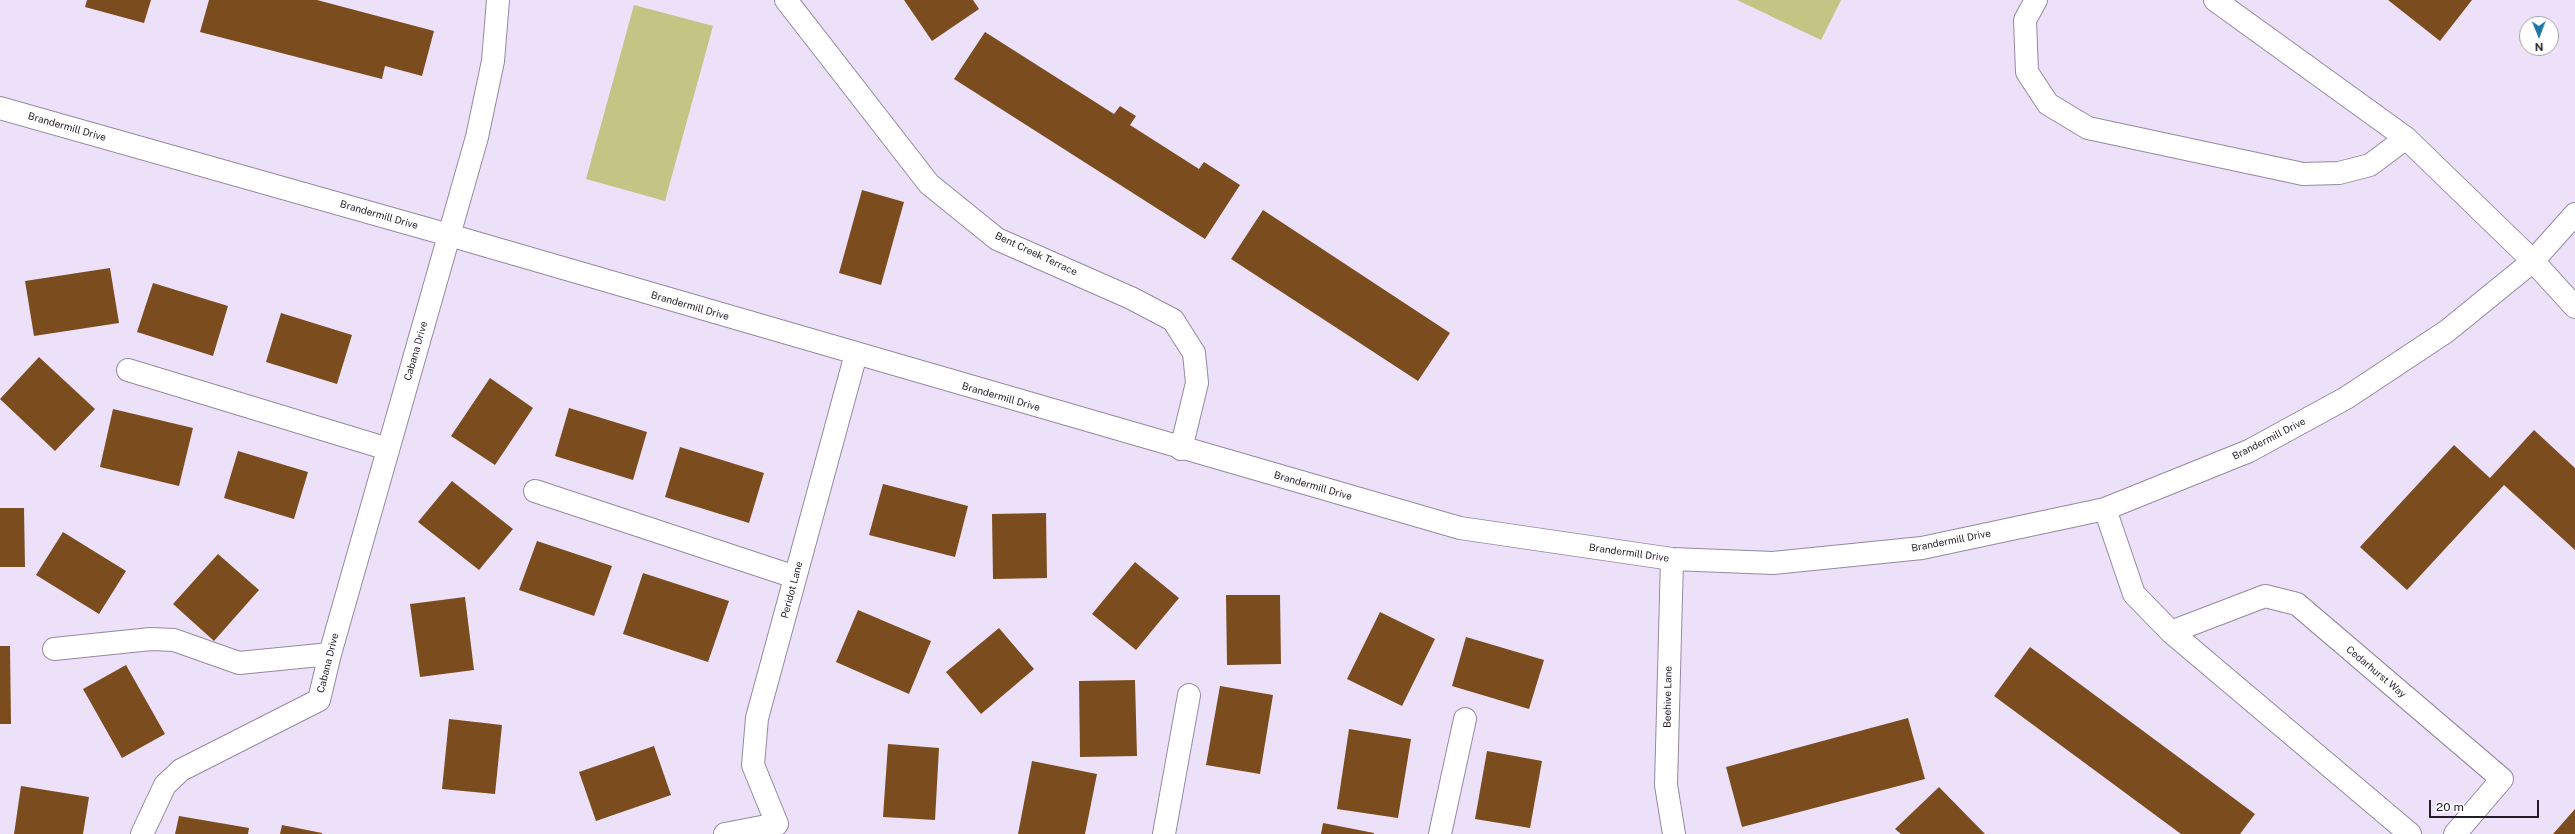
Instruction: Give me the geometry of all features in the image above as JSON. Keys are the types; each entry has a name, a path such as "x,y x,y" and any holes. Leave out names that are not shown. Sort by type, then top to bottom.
{"street":[{"name":"Cabana Drive","path":"142,834 165,785 181,770 319,700 330,654 477,137 494,60 498,0"},
{"name":"Bent Creek Terrace","path":"786,0 930,184 997,239 1132,298 1173,320 1194,352 1197,383 1181,449"},
{"path":"2036,0 2025,20 2027,72 2048,104 2088,128 2303,174 2339,173 2370,165 2406,138"},
{"path":"2215,0 2406,138 2533,261 2575,307"},
{"name":"Brandermill Drive","path":"0,108 449,235 1181,449 1460,528 1672,560 1773,563 1922,548 2104,509 2249,451 2346,398 2446,331 2533,261 2575,214"},
{"name":"Peridot Lane","path":"724,834 777,824 754,765 756,718 856,354"},
{"path":"128,370 388,449"},
{"path":"535,491 795,577"},
{"path":"2104,509 2134,594 2171,632 2410,834"},
{"name":"Beehive Lane","path":"1672,560 1666,785 1674,834"},
{"name":"Cedarhurst Way","path":"2171,632 2264,596 2297,604 2502,779 2455,834"},
{"path":"54,649 151,639 174,640 239,663 330,654"},
{"path":"1164,834 1190,695"},
{"path":"1440,834 1465,719"}],"green space":[{"path":"1737,0 1841,0 1821,40"},
{"path":"634,5 713,26 665,201 586,179"}],"building":[{"path":"87,0 151,0 144,23 85,7"},
{"path":"209,0 317,0 434,31 422,76 385,66 382,79 200,32"},
{"path":"904,0 973,0 979,9 932,41"},
{"path":"2388,0 2472,0 2440,41"},
{"path":"985,32 1114,114 1120,106 1136,116 1130,125 1199,169 1204,162 1240,185 1205,239 954,79"},
{"path":"862,190 904,202 881,285 839,273"},
{"path":"1263,210 1450,333 1418,381 1231,259"},
{"path":"110,268 119,323 34,336 25,281"},
{"path":"153,283 228,306 213,356 137,332"},
{"path":"281,313 352,335 337,384 266,362"},
{"path":"39,357 95,409 55,451 0,399"},
{"path":"490,378 533,408 495,465 451,436"},
{"path":"569,408 647,432 633,480 555,456"},
{"path":"113,409 193,428 179,486 100,467"},
{"path":"2534,430 2575,468 2575,550 2504,485 2407,590 2360,547 2454,445 2490,478"},
{"path":"680,447 764,473 749,523 665,497"},
{"path":"238,451 308,472 294,519 224,498"},
{"path":"452,481 513,529 479,570 418,522"},
{"path":"883,484 968,506 955,557 869,535"},
{"path":"0,508 24,508 25,567 0,567"},
{"path":"1046,513 1047,578 993,579 992,514"},
{"path":"63,532 126,571 99,614 36,575"},
{"path":"537,541 612,566 594,616 519,590"},
{"path":"218,554 259,590 214,641 173,604"},
{"path":"1135,562 1179,598 1136,650 1092,614"},
{"path":"643,573 729,601 708,662 623,634"},
{"path":"1226,595 1280,595 1281,664 1227,665"},
{"path":"465,597 474,670 420,677 410,604"},
{"path":"858,610 931,641 909,694 836,662"},
{"path":"1380,612 1435,639 1402,706 1347,679"},
{"path":"999,628 1034,669 981,714 946,672"},
{"path":"1466,637 1544,660 1529,709 1452,686"},
{"path":"0,646 10,646 11,724 0,724"},
{"path":"2030,647 2255,814 2240,834 2181,834 1994,696"},
{"path":"126,665 165,734 122,758 83,689"},
{"path":"1135,680 1137,756 1080,757 1079,681"},
{"path":"1220,686 1273,695 1260,774 1206,765"},
{"path":"1908,718 1925,779 1742,827 1726,767"},
{"path":"449,719 502,725 495,794 442,789"},
{"path":"1349,729 1411,739 1398,818 1337,809"},
{"path":"888,744 939,748 935,820 883,817"},
{"path":"654,746 671,795 596,821 579,772"},
{"path":"1487,751 1542,761 1530,828 1475,819"},
{"path":"1032,761 1097,774 1085,834 1018,834"},
{"path":"21,786 89,797 83,834 14,834"},
{"path":"1939,787 1985,834 1901,834 1895,829"},
{"path":"2575,809 2575,834 2553,834"},
{"path":"179,816 249,828 248,834 175,834"},
{"path":"1323,823 1374,833 1374,834 1321,834"},
{"path":"282,825 322,833 322,834 280,834"}]}
